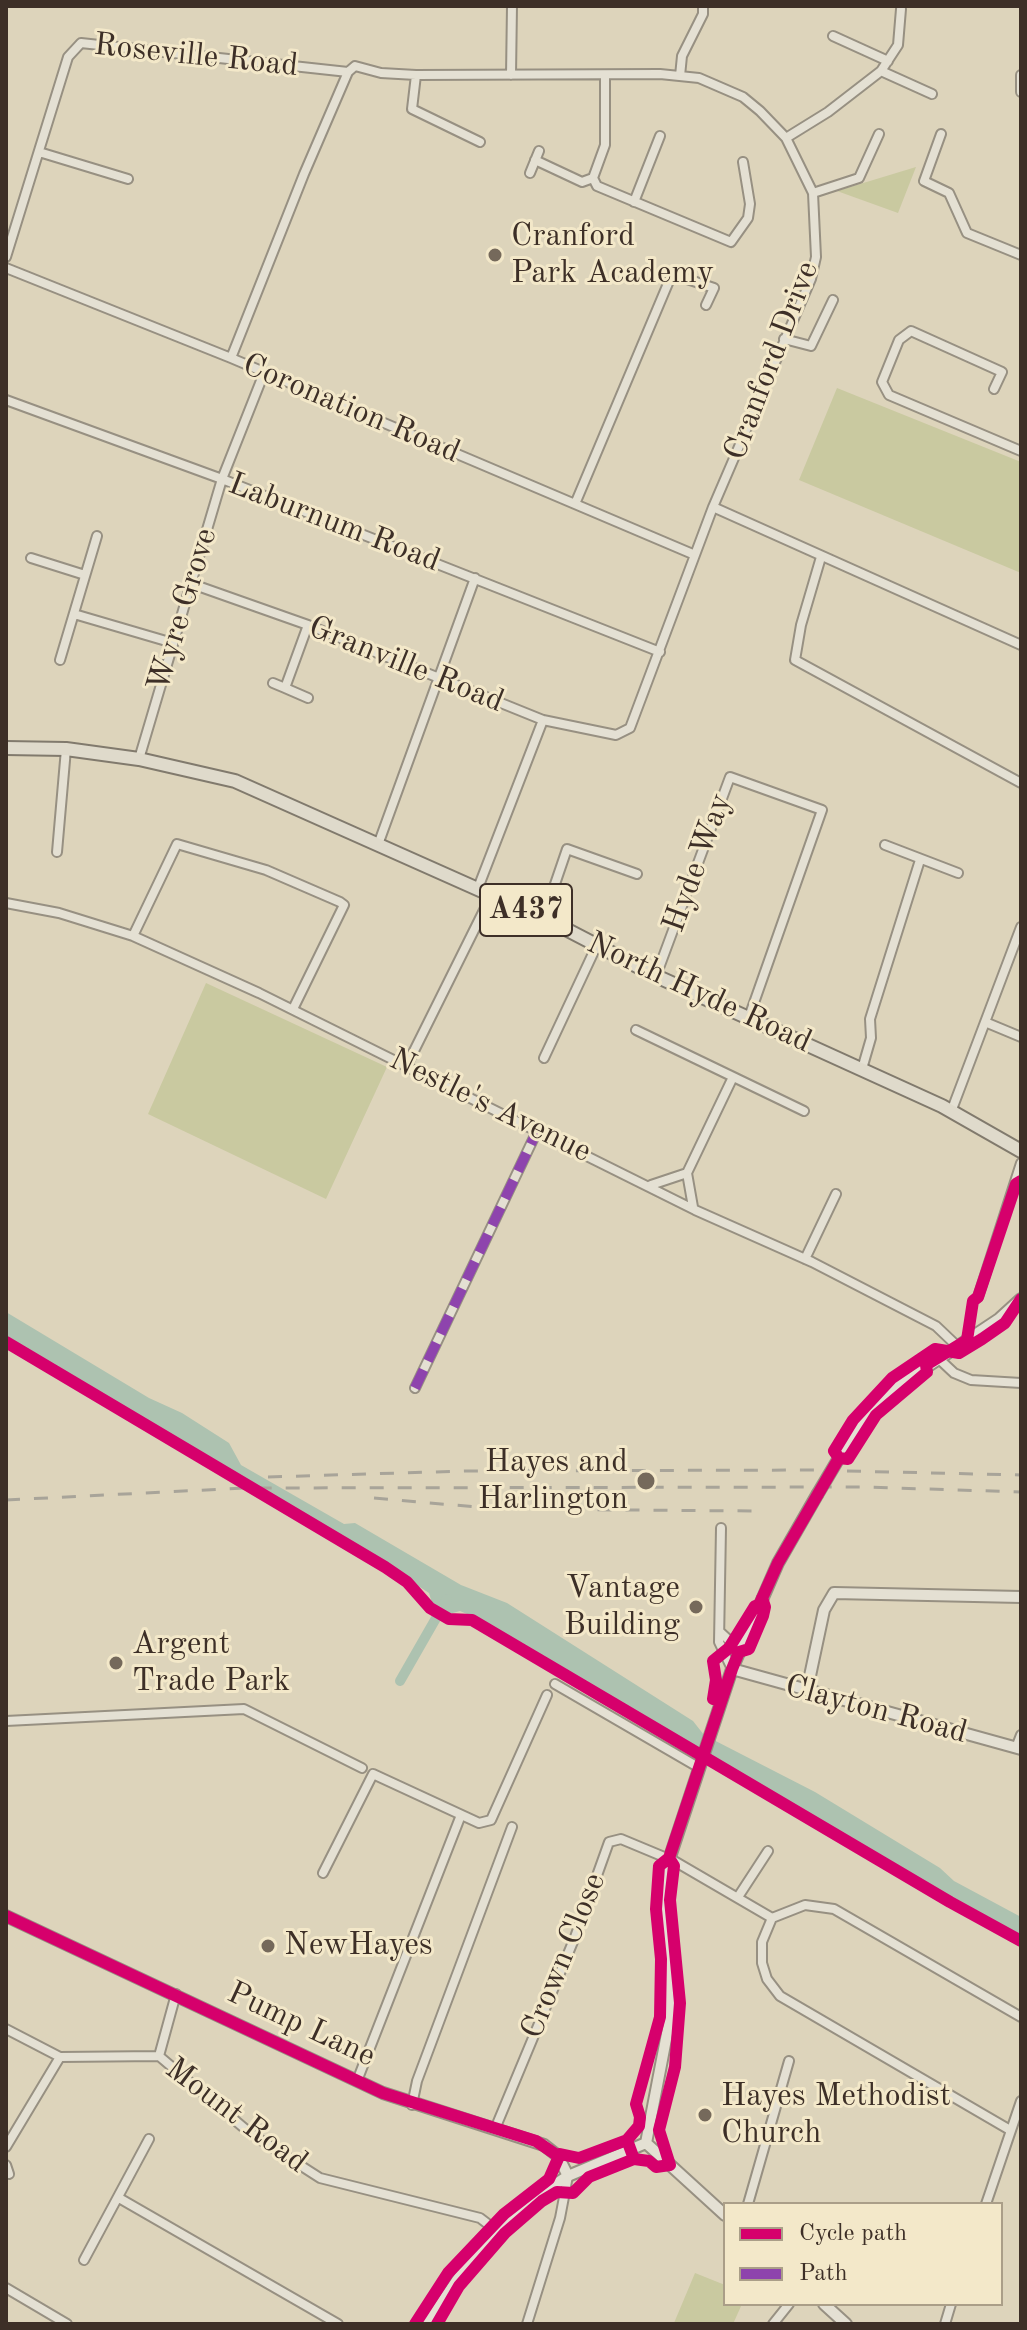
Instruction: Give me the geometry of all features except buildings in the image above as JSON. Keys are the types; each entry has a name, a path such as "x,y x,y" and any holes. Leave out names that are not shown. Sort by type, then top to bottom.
{"main road":[{"name":"North Hyde Road","path":"6,748 66,749 139,759 235,781 379,842 554,923 656,976 951,1112 1021,1151"}],"street":[{"path":"511,75 512,6"},
{"path":"680,76 682,56 703,14 703,6"},
{"path":"786,138 828,112 881,71 898,45 901,9"},
{"path":"833,36 888,61"},
{"name":"Roseville Road","path":"6,257 68,57 81,43 352,69"},
{"path":"231,358 352,69"},
{"name":"Cranford Drive","path":"352,69 416,75 699,78 743,97 786,138 813,193 816,257 811,279 713,507 633,723 623,732"},
{"path":"881,71 932,94"},
{"path":"416,75 412,109 480,142"},
{"path":"605,75 605,145 593,178 597,186 731,242 748,218 750,204 743,162"},
{"path":"1021,75 1021,92"},
{"path":"813,193 859,178 879,134"},
{"path":"941,134 924,181 949,193 967,233 1021,255"},
{"path":"634,202 660,136"},
{"path":"39,152 128,179"},
{"path":"530,173 537,155 582,182 593,178"},
{"name":"Coronation Road","path":"6,268 231,358 695,555"},
{"path":"575,504 672,274 714,288 706,305"},
{"path":"784,339 811,346 833,300"},
{"path":"994,389 1002,372 911,331 899,340 882,382 889,395 1021,451"},
{"name":"Wyre Grove","path":"139,759 222,479 264,373"},
{"name":"Laburnum Road","path":"6,400 222,479 660,652"},
{"path":"713,507 1021,645"},
{"path":"60,660 97,536"},
{"path":"821,557 801,625 795,660 1021,783"},
{"path":"31,558 85,575"},
{"path":"379,842 475,578"},
{"name":"Granville Road","path":"192,584 308,625 543,720 616,735 623,732"},
{"path":"74,614 173,643"},
{"path":"285,688 308,625"},
{"path":"273,683 308,698"},
{"path":"478,888 543,720"},
{"path":"57,852 66,749"},
{"name":"Hyde Way","path":"656,976 730,777 822,810 749,1017"},
{"path":"133,936 177,844 266,870 340,902 344,905 293,1009"},
{"path":"885,845 958,873"},
{"path":"554,923 557,906 554,887 567,849 637,874"},
{"path":"862,1069 871,1038 870,1019 920,860"},
{"path":"407,1065 492,894"},
{"name":"Nestle's Avenue","path":"6,903 59,913 133,936 293,1009 693,1207 805,1259 936,1326 957,1346"},
{"path":"951,1112 1021,927"},
{"path":"544,1058 596,947"},
{"path":"985,1022 1021,1037"},
{"path":"636,1030 804,1111"},
{"path":"693,1207 687,1173 733,1077"},
{"path":"415,1388 538,1129"},
{"path":"978,1297 1018,1189 1021,1163"},
{"path":"651,1185 687,1173"},
{"path":"805,1259 836,1194"},
{"path":"646,2143 670,2018 664,1901 669,1858 745,1637 781,1557 869,1411 906,1379 1021,1299"},
{"path":"938,1358 954,1373 971,1380 1021,1383"},
{"path":"721,1528 719,1632 721,1652 732,1669"},
{"path":"807,1690 824,1610 834,1593 1021,1597"},
{"path":"719,1632 732,1643 745,1637"},
{"name":"Clayton Road","path":"732,1669 1018,1749"},
{"path":"555,1684 700,1762"},
{"path":"323,1873 370,1775 375,1774 479,1823 491,1820 547,1695"},
{"path":"6,1721 244,1709 362,1768"},
{"path":"1018,1749 1021,1735"},
{"path":"357,2081 461,1815"},
{"path":"412,2105 417,2081 512,1827"},
{"name":"Crown Close","path":"495,2129 564,1963 609,1842 621,1839 669,1858"},
{"path":"738,1897 768,1851"},
{"path":"669,1858 772,1918"},
{"path":"1010,2130 780,1996 767,1979 761,1957 764,1936 772,1918 805,1905 834,1909 1021,2017"},
{"name":"Pump Lane","path":"6,1916 412,2105 544,2145 558,2156 568,2176"},
{"path":"159,2056 176,1994"},
{"path":"6,2029 60,2057 6,2147"},
{"name":"Mount Road","path":"60,2057 159,2056 250,2133 320,2178 475,2217 497,2231"},
{"path":"749,2202 789,2061"},
{"path":"987,2202 1021,2101"},
{"path":"84,2260 149,2139"},
{"path":"427,2324 449,2289 497,2231 529,2202 568,2176 646,2143"},
{"path":"646,2143 723,2213"},
{"path":"527,2324 560,2218 568,2176"},
{"path":"119,2198 338,2324"},
{"path":"6,2288 67,2324"},
{"path":"773,2324 787,2306"},
{"path":"826,2306 846,2324"}],"green space":[{"path":"916,167 898,213 837,191"},
{"path":"837,388 1021,462 1021,573 799,480"},
{"path":"206,983 387,1067 326,1199 148,1114"},
{"path":"695,2273 723,2284 723,2306 741,2306 733,2324 674,2323"}],"shaded area":[{"path":"6,1312 229,1443 241,1465 344,1524 355,1523 461,1585 507,1603 693,1721 704,1735 815,1792 940,1868 954,1881 1021,1917 1021,1938 467,1614 460,1611 449,1614 433,1606 429,1593 406,1578 6,1338"}],"waterway":[{"path":"400,1681 447,1599"}],"railway":[{"path":"268,1477 465,1471 816,1470"},
{"path":"847,1471 1021,1475"},
{"path":"6,1500 244,1488 864,1487 1021,1492"},
{"path":"374,1498 499,1509 756,1511"}],"marked path":[{"path":"415,1388 538,1129"}],"cycle path":[{"path":"839,1458 848,1459 876,1415 927,1372 926,1365 967,1340 973,1301 978,1297 1016,1184 1021,1181"},
{"path":"839,1458 834,1451 853,1420 892,1378 935,1349 959,1353 982,1339 1005,1323 1021,1299"},
{"path":"6,1342 385,1567 407,1582 430,1608 449,1619 472,1620 1021,1941"},
{"path":"713,1699 716,1680 713,1661 729,1648 755,1606 759,1605 778,1563 839,1458"},
{"path":"634,2159 627,2140 639,2126 636,2104 660,2017 661,1959 656,1909 659,1866 669,1858 739,1652 749,1649 763,1616 765,1607 762,1598"},
{"path":"669,1858 674,1866 670,1900 680,2003 675,2067 659,2130 670,2165"},
{"path":"6,1916 383,2093 536,2141 558,2156"},
{"path":"415,2324 448,2273 504,2214 549,2179 560,2154 579,2158 627,2140"},
{"path":"437,2324 459,2286 505,2233 542,2201 557,2192 573,2193 589,2177 634,2159 649,2161 656,2167 670,2165"}],"place":[{"name":"Cranford Park Academy","path":"495,255"},
{"name":"Hayes and Harlington","path":"646,1481"},
{"name":"Vantage Building","path":"696,1607"},
{"name":"Argent Trade Park","path":"116,1663"},
{"name":"NewHayes","path":"268,1946"},
{"name":"Hayes Methodist Church","path":"705,2115"}]}
